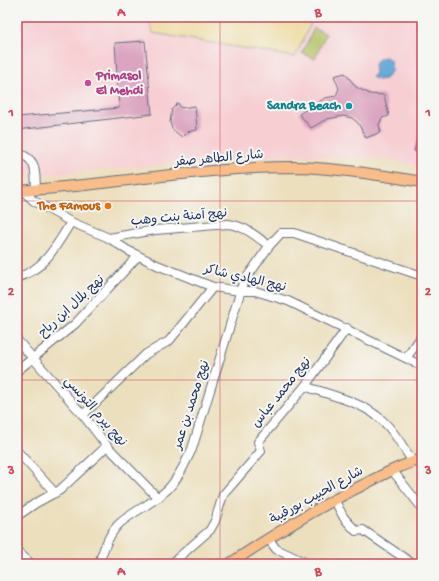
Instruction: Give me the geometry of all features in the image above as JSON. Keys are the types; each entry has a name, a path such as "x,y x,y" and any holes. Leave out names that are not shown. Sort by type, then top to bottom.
{"main road":[{"name":"شارع الطاهر صفر","path":"20,191 248,169 295,167 345,170 422,182"},
{"name":"شارع الحبيب بورقيبة","path":"229,564 268,538 334,499 392,470 418,461"}],"street":[{"path":"17,153 28,157 34,164 36,190"},
{"name":"نهج الهادي شاكر","path":"20,191 34,201 71,222 109,238 138,256 214,287 240,291 255,291 273,295 347,328 407,357 422,366"},
{"path":"17,277 27,275 42,263 71,222"},
{"name":"نهج آمنة بنت وهب","path":"109,238 155,230 228,224 239,225 269,246"},
{"name":"نهج محمد بن عمر","path":"99,564 109,540 120,523 158,498 176,480 184,467 192,449 240,291 243,284 269,246 281,233 294,233 422,276"},
{"name":"نهج بلال ابن رباح","path":"17,371 75,324 138,256"},
{"path":"83,415 146,354 169,341 214,287"},
{"name":"نهج محمد عباس","path":"171,564 210,530 215,521 223,495 261,451 258,442 305,386 347,328"},
{"path":"407,357 422,336"},
{"name":"نهج بيرم التونسي","path":"17,340 32,359 83,415 107,446 158,498"},
{"path":"305,386 354,404 377,416 418,461"},
{"path":"17,516 36,503 55,493 107,446"},
{"path":"17,451 55,493"},
{"path":"392,470 422,508"},
{"path":"334,499 344,518 356,531 363,530 413,564"},
{"path":"268,538 276,549 304,563"},
{"path":"17,551 31,564"}],"shaded area":[{"path":"17,17 148,17 153,33 294,57 314,17 411,17 422,19 422,167 388,159 286,155 17,177"}],"green space":[{"path":"314,28 326,34 315,59 302,53"}],"sand":[{"path":"148,17 314,17 295,57 153,33"}],"water":[{"path":"386,57 390,60 392,70 385,79 378,80 372,77 375,73 374,64 380,58"}],"building":[{"path":"145,41 152,114 17,130 17,117 119,108 115,43"},
{"name":"Sandra Beach","path":"345,73 356,87 370,94 384,95 389,116 382,118 379,125 381,132 366,138 358,123 352,118 343,116 327,119 311,128 299,114 325,98 336,96 339,88 334,76"},
{"path":"178,103 181,108 195,106 197,130 187,132 182,137 172,129 170,122 172,109"},
{"path":"420,130 422,131 422,153 414,151"}],"place":[{"name":"Primasol El Mehdi","path":"88,83"},
{"name":"Sandra Beach","path":"349,106"},
{"name":"The Famous","path":"108,206"}]}
